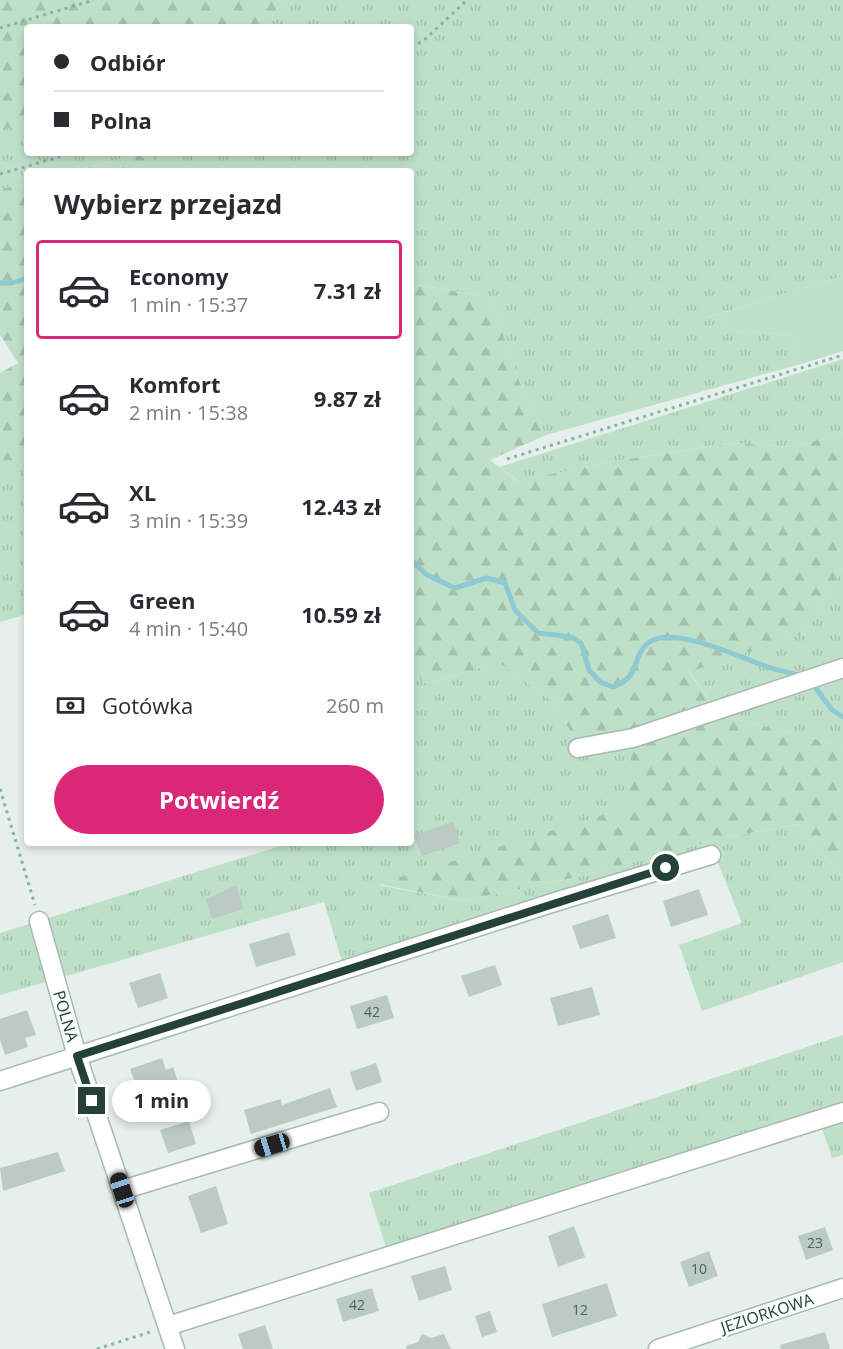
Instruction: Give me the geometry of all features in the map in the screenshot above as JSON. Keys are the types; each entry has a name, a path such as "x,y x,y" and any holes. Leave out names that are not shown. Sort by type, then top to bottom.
{"street":[{"path":"578,748 633,738 717,712 814,676 843,668"},
{"path":"0,1081 543,906 711,855"},
{"name":"POLNA","path":"39,921 77,1056 175,1349"},
{"path":"122,1190 379,1112"},
{"path":"168,1326 843,1112"},
{"name":"JEZIORKOWA","path":"658,1349 843,1288"}],"path":[{"path":"0,28 94,0"},
{"path":"414,45 422,42 467,0"},
{"path":"0,174 63,156"},
{"path":"507,459 843,355"},
{"path":"0,789 39,921"},
{"path":"97,1349 168,1326"}],"green space":[{"path":"0,0 297,0 279,7 265,24 24,24 24,124 0,131"},
{"path":"297,0 843,0 843,276 709,317 735,331 791,335 801,364 546,435 520,383 490,297 414,284 414,168 155,168 153,156 414,156 414,24 265,24 279,7"},
{"path":"24,124 24,156 133,156 85,168 24,168 24,184 0,189 0,131"},
{"path":"133,156 153,156 155,168 85,168"},
{"path":"24,184 24,463 0,459 0,373 18,363 0,335 0,189"},
{"path":"843,276 843,351 801,364 791,335 735,331 709,317"},
{"path":"414,284 490,297 520,383 546,435 490,460 517,481 615,461 733,443 793,447 843,433 843,569 805,633 689,672 720,715 843,746 843,878 798,824 722,838 577,877 463,901 378,884 626,808 633,739 578,748 556,703 498,662 427,684 414,674"},
{"path":"843,359 843,433 793,447 732,443 615,461 518,481 499,467"},
{"path":"0,459 24,463 24,615 0,622"},
{"path":"843,569 843,746 720,715 689,671 805,633"},
{"path":"498,662 556,703 578,748 633,738 627,808 379,885 463,901 577,877 722,838 798,824 843,878 843,962 702,1011 679,945 742,923 717,860 343,965 324,902 0,995 0,933 280,846 414,846 414,674 427,684"},
{"path":"843,1035 843,1155 832,1158 816,1111 387,1251 369,1193"}],"building":[{"path":"453,822 460,843 422,856 414,835"},
{"path":"236,885 244,909 212,919 206,899"},
{"path":"699,889 708,915 671,927 663,901"},
{"path":"608,914 616,938 580,949 572,926"},
{"path":"289,932 296,955 256,967 249,944"},
{"path":"495,965 502,985 469,997 461,976"},
{"path":"160,973 168,998 138,1008 129,983"},
{"path":"592,987 600,1015 558,1026 550,998"},
{"path":"387,995 394,1018 357,1029 350,1006"},
{"path":"27,1010 36,1035 25,1038 28,1047 5,1055 0,1040 0,1019"},
{"path":"162,1058 166,1070 173,1067 180,1088 140,1101 131,1101 127,1089 136,1085 130,1069"},
{"path":"376,1063 382,1082 356,1091 350,1072"},
{"path":"330,1088 337,1107 251,1134 244,1110 281,1099 282,1105"},
{"path":"189,1121 196,1144 168,1153 160,1130"},
{"path":"58,1152 65,1171 3,1191 0,1168"},
{"path":"216,1186 228,1224 201,1233 188,1196"},
{"path":"574,1226 585,1257 558,1267 548,1236"},
{"path":"825,1227 833,1250 806,1260 798,1236"},
{"path":"709,1251 718,1276 689,1287 680,1262"},
{"path":"445,1266 452,1290 419,1301 411,1276"},
{"path":"607,1283 617,1316 552,1337 542,1304"},
{"path":"372,1288 379,1311 343,1322 336,1299"},
{"path":"490,1311 497,1332 482,1337 475,1316"},
{"path":"265,1325 273,1349 243,1349 238,1334"},
{"path":"825,1332 830,1349 781,1349 780,1345"},
{"path":"422,1334 431,1338 444,1334 451,1349 407,1349 406,1346 418,1342"}],"waterway":[{"path":"0,283 12,283 24,279"},
{"path":"414,563 427,575 455,588 487,578 505,583 515,610 538,633 572,637 581,643 589,670 600,682 613,687 623,682 633,672 642,649 648,643 659,638 674,637 709,645 802,677"},
{"path":"812,683 832,710 843,717"}],"route":[{"path":"92,1101 77,1056 666,868"}]}
